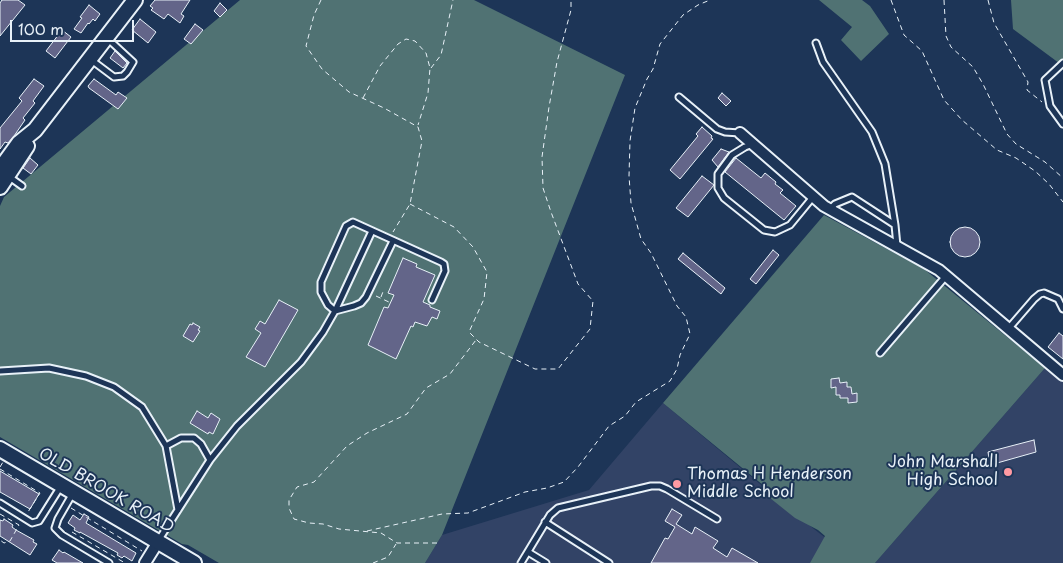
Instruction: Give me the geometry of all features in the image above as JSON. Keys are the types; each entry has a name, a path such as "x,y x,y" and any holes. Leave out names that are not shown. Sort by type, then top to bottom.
{"main road":[{"path":"2,177 19,143 35,130 135,0"},
{"name":"OLD BROOK ROAD","path":"2,456 68,489 194,563"}],"street":[{"path":"740,133 830,210 933,266 1063,375"},
{"path":"145,563 158,542"}],"lane":[{"path":"90,59 114,77 123,76 127,72 133,62 106,37"},
{"path":"816,43 823,62 872,132 885,164 897,246"},
{"path":"1063,63 1044,80 1050,106 1063,124"},
{"path":"679,98 717,129 725,132 740,133"},
{"path":"753,144 732,155 718,174 718,188 724,198 764,230 775,232 790,225 813,197"},
{"path":"2,177 22,186"},
{"path":"830,210 835,204 852,197 895,225"},
{"path":"391,240 364,300 354,306 335,310 328,305 320,288 346,226 353,222 444,264 445,271 432,300"},
{"path":"158,542 210,460 238,426 304,358 323,332 372,231"},
{"path":"880,353 946,276"},
{"path":"1009,328 1034,298 1040,294 1058,299 1063,309"},
{"path":"0,371 50,368 86,376 114,387 142,407 166,446 178,510"},
{"path":"166,446 181,438 194,438 201,444 210,460"},
{"path":"521,563 545,522 558,508 655,486 667,489 717,519"},
{"path":"0,503 32,523 39,521 68,489"},
{"path":"68,489 55,528 62,535 109,563"},
{"path":"545,522 609,563"},
{"path":"528,552 546,563"}],"path":[{"path":"321,0 314,15 306,46 322,69 349,92 418,127"},
{"path":"430,68 441,55 453,0"},
{"path":"410,204 454,227 473,247 487,272 484,299 469,332 477,340 535,369 558,369 590,329 592,301 578,284 543,188 542,157 549,107 557,62 571,10 571,0"},
{"path":"367,531 442,514 468,513 525,492 547,488 564,482 578,467 609,426 625,416 636,402 670,381 677,369 680,355 690,334 686,317 677,306 651,252 641,238 631,203 629,176 630,141 635,108 646,79 654,69 660,44 670,29 683,16 698,5 710,0"},
{"path":"890,0 904,36 922,51 944,100 962,120 997,150 1016,158 1035,170 1063,202"},
{"path":"944,0 946,36 951,47 973,67 1007,134 1016,144 1045,162 1063,178"},
{"path":"988,0 994,23 1028,82 1027,90 1041,102"},
{"path":"363,98 380,66 398,44 406,39 414,41 426,52 430,68 428,93 418,127 422,141 410,204 391,240"},
{"path":"380,298 384,288"},
{"path":"376,296 391,303"},
{"path":"437,543 397,543 381,533 339,529 294,519 289,508 289,500 297,487 314,482 347,446 368,433 407,414 426,388 450,374 477,340"},
{"path":"2,456 0,468 40,493 28,512"},
{"path":"68,506 141,550"},
{"path":"0,514 20,525 10,541 4,542 0,540"},
{"path":"72,532 125,563"},
{"path":"373,563 388,557 397,543"}],"shaded area":[{"name":"John Marshall High School","path":"1045,368 1063,382 1063,563 875,563"},
{"name":"Thomas H Henderson Middle School","path":"663,403 814,529 858,563 425,563 442,535 589,490"}],"green space":[{"path":"240,0 474,0 625,75 442,535 425,563 219,563 188,545 182,544 0,437 0,206 4,197"},
{"path":"819,0 862,0 870,6 889,34 861,61 841,40 852,27"},
{"path":"1011,0 1063,0 1063,66 1013,29"},
{"path":"824,215 924,269 1045,368 875,563 810,563 825,536 818,530 795,518 765,494 769,490 663,403"}],"building":[{"path":"2,0 18,0 25,5 0,36 0,3"},
{"path":"155,0 190,0 181,14 184,16 180,23 168,14 164,19 151,10 153,8 150,6"},
{"path":"220,3 227,10 220,17 214,11"},
{"path":"89,5 100,14 95,21 93,19 88,23 81,33 74,29"},
{"path":"140,19 156,32 148,43 132,30"},
{"path":"195,24 203,30 191,44 184,39"},
{"path":"62,30 71,37 55,58 46,51"},
{"path":"115,51 127,63 123,68 110,58"},
{"path":"34,79 44,86 33,101 35,103 23,118 25,120 14,136 8,143 5,142 0,149 0,128 22,101 19,98"},
{"path":"94,79 116,95 118,92 127,98 118,109 89,88 88,86"},
{"path":"722,93 731,101 726,106 718,98"},
{"path":"702,127 713,139 680,179 670,170 698,136 696,134"},
{"path":"721,149 729,152 718,167 712,160"},
{"path":"30,158 38,165 31,174 23,168"},
{"path":"736,158 761,178 765,173 783,190 780,193 796,206 784,220 725,172"},
{"path":"702,176 714,185 688,217 676,208"},
{"path":"965,227 976,231 980,242 976,253 965,257 954,253 950,242 954,231"},
{"path":"773,250 779,255 756,284 750,279"},
{"path":"683,253 725,288 721,294 678,259"},
{"path":"403,258 417,264 416,267 435,275 423,302 440,311 437,319 432,317 427,326 415,322 413,327 411,326 396,359 368,345 384,307 388,308 394,295 388,293"},
{"path":"279,300 298,310 265,367 246,357 261,333 255,329 260,321 265,324"},
{"path":"193,323 200,327 198,330 200,331 193,342 183,336 190,324 192,325"},
{"path":"1059,333 1063,336 1063,359 1048,347"},
{"path":"839,378 840,383 847,382 847,387 851,387 852,394 857,393 857,402 848,403 848,398 840,398 840,395 836,395 836,387 831,388 831,379"},
{"path":"197,411 208,418 211,413 220,419 213,434 209,432 208,434 190,423"},
{"path":"1034,440 1036,452 990,465 988,452"},
{"path":"0,471 39,494 30,509 0,492"},
{"path":"672,509 682,515 676,524 692,534 695,527 718,541 713,548 727,557 732,548 758,563 651,563 665,538 668,539 675,527 665,521"},
{"path":"84,514 89,517 86,523 136,553 132,561 124,556 122,558 117,555 118,553 74,530 75,528 68,523 73,515 80,520"},
{"path":"4,519 13,525 12,527 34,540 33,542 37,544 30,555 0,536 0,520 3,521"},
{"path":"59,550 83,563 57,563 52,560"}],"place":[{"name":"John Marshall High School","path":"1008,472"},
{"name":"Thomas H Henderson Middle School","path":"677,484"}]}
